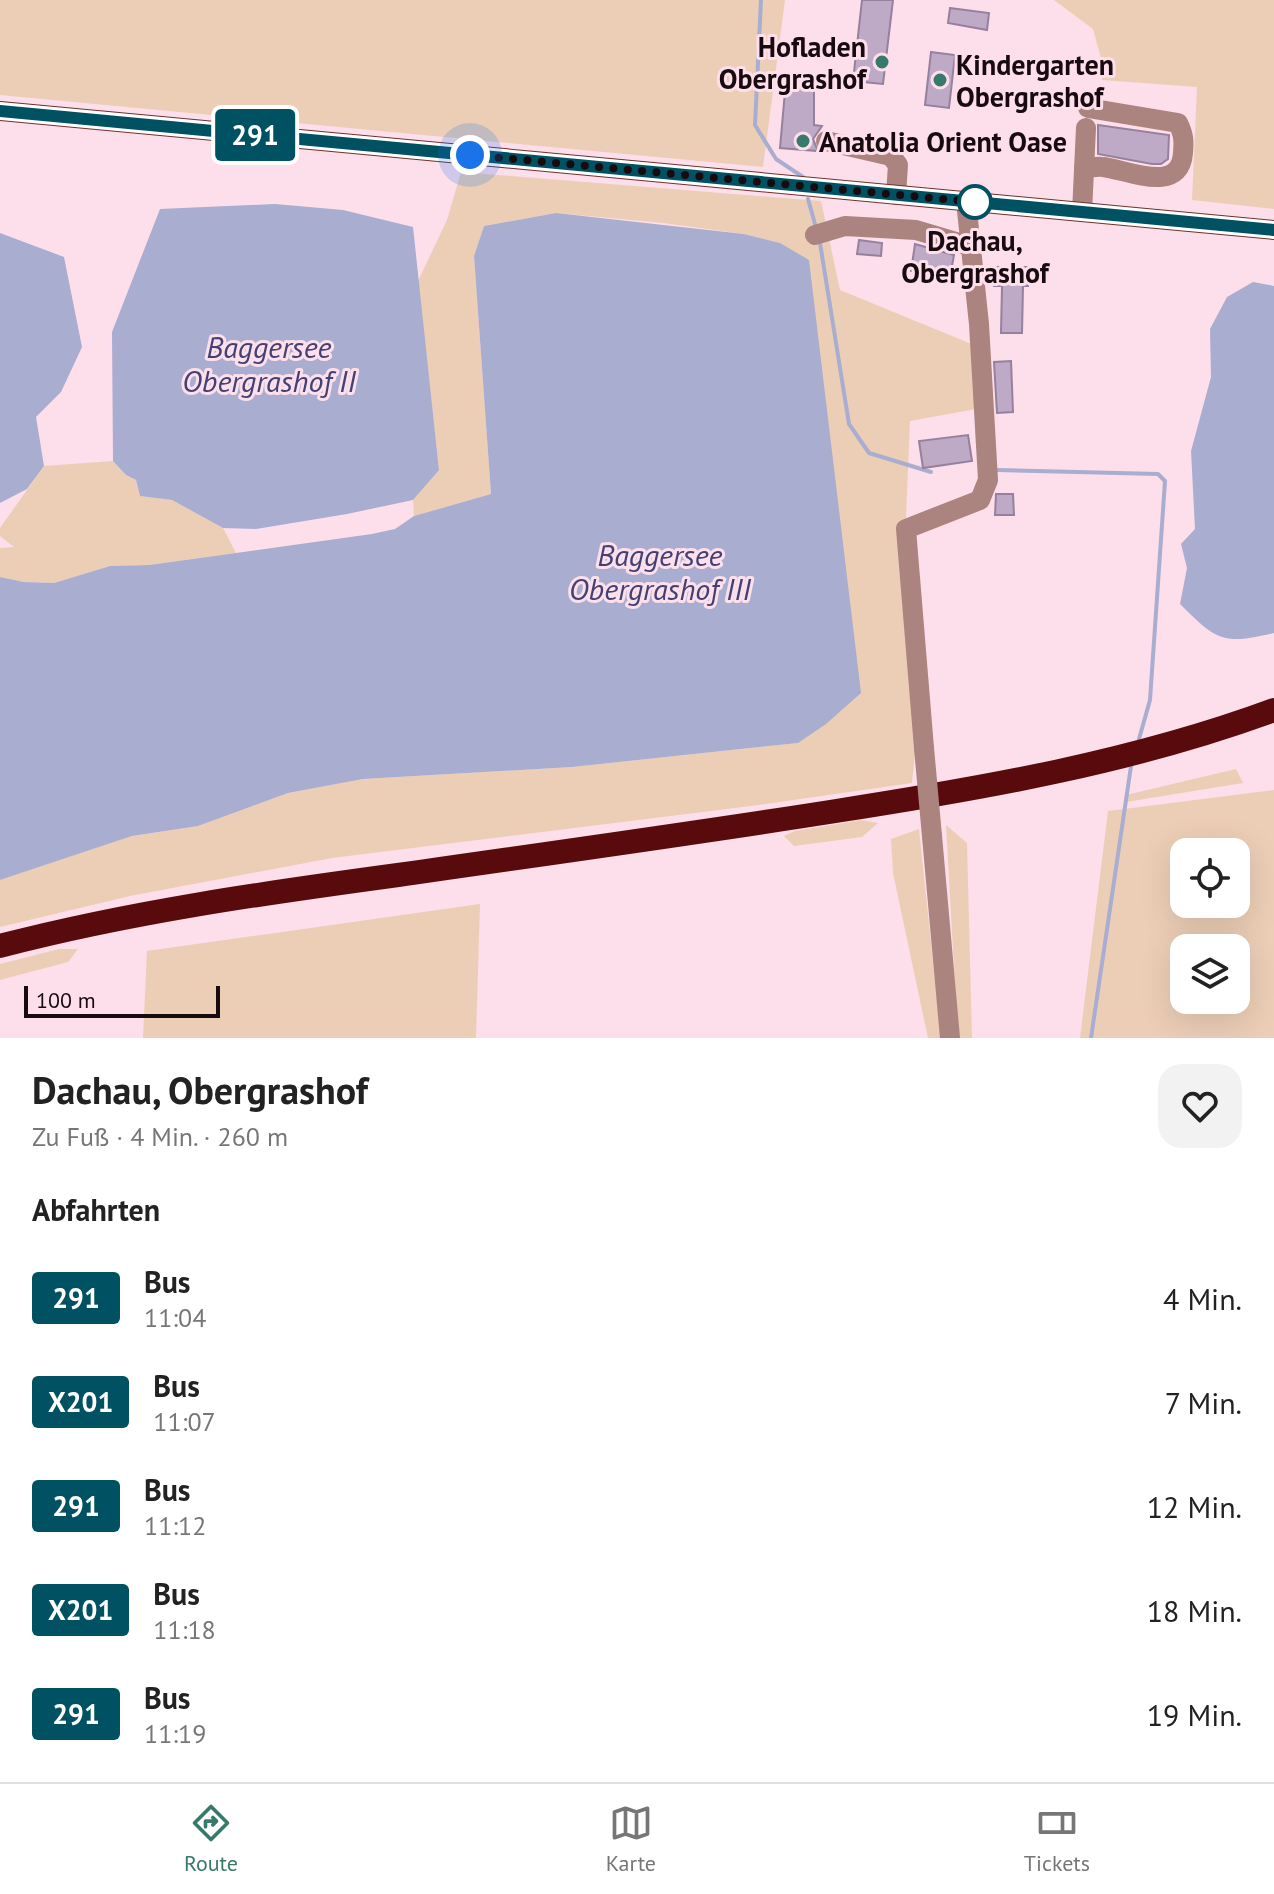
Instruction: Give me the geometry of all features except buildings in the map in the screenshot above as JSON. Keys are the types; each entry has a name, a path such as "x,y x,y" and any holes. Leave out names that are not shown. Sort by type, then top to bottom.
{"highway":[{"path":"0,946 152,913 770,821 988,785 1168,744 1274,710"}],"main road":[{"path":"0,111 1274,230"}],"street":[{"path":"1082,212 1084,168 1087,118 1178,123 1184,136 1183,159 1173,174 1157,178 1102,167 1084,168"},
{"path":"826,141 891,156 898,165 896,195"},
{"path":"950,1038 904,536 906,529 980,500 988,480 973,247 966,201"},
{"path":"815,235 845,226 916,230 973,247"}],"shaded area":[{"path":"0,0 785,0 763,167 0,95"},
{"path":"1054,0 1274,0 1274,209 1192,200 1197,87 1102,80 1101,58 1093,29"},
{"path":"461,172 821,201 840,290 974,345 976,409 910,421 906,518 915,753 912,783 332,858 130,896 0,927 0,880 132,836 198,826 288,793 363,779 572,767 798,743 780,243 744,234 663,223 556,213 484,226 474,256 491,494 414,516 413,500 439,469 418,281 447,220"},
{"path":"113,461 126,475 136,480 140,496 172,500 223,528 236,553 149,565 110,566 54,583 0,577 0,548 14,547 0,536 0,528 44,466"},
{"path":"1236,769 1243,783 1126,802 1126,795"},
{"path":"1274,790 1274,1038 1080,1038 1108,811"},
{"path":"861,820 878,823 862,837 794,846 784,836 795,831"},
{"path":"946,825 967,843 972,1038 958,1038"},
{"path":"919,829 941,1038 928,1038 893,873 891,839"},
{"path":"480,904 476,1038 143,1038 147,951"},
{"path":"59,949 78,949 68,962 0,980 0,964"}],"water":[{"name":"Baggersee Obergrashof II","path":"275,204 343,210 413,227 439,470 413,500 256,529 223,528 172,500 140,496 136,480 126,475 113,461 112,332 160,209"},
{"name":"Baggersee Obergrashof III","path":"556,213 744,234 780,243 809,260 861,693 826,724 798,743 572,767 363,779 288,793 198,826 132,836 0,880 0,577 54,583 110,566 149,565 372,534 395,529 414,516 491,494 474,256 484,226"},
{"path":"0,233 64,257 82,347 61,392 36,417 44,466 27,489 0,503"},
{"path":"1253,282 1274,286 1274,633 1232,639 1213,633 1180,604 1187,568 1181,544 1195,529 1191,451 1211,377 1210,329 1227,297"}],"waterway":[{"path":"761,0 755,125 776,159 803,177"},
{"path":"808,199 815,224"},
{"path":"820,243 849,424 869,453 931,472"},
{"path":"997,470 1158,474 1165,481 1150,700 1139,739"},
{"path":"1091,1038 1131,766"}],"bus line":[{"name":"291","path":"0,111 1274,230"}],"place":[{"name":"Hofladen Obergrashof","path":"882,62"},
{"name":"Kindergarten Obergrashof","path":"940,80"},
{"name":"Anatolia Orient Oase","path":"803,141"},
{"name":"Dachau, Obergrashof","path":"975,202"}],"route":[{"path":"470,155 975,202"}]}
